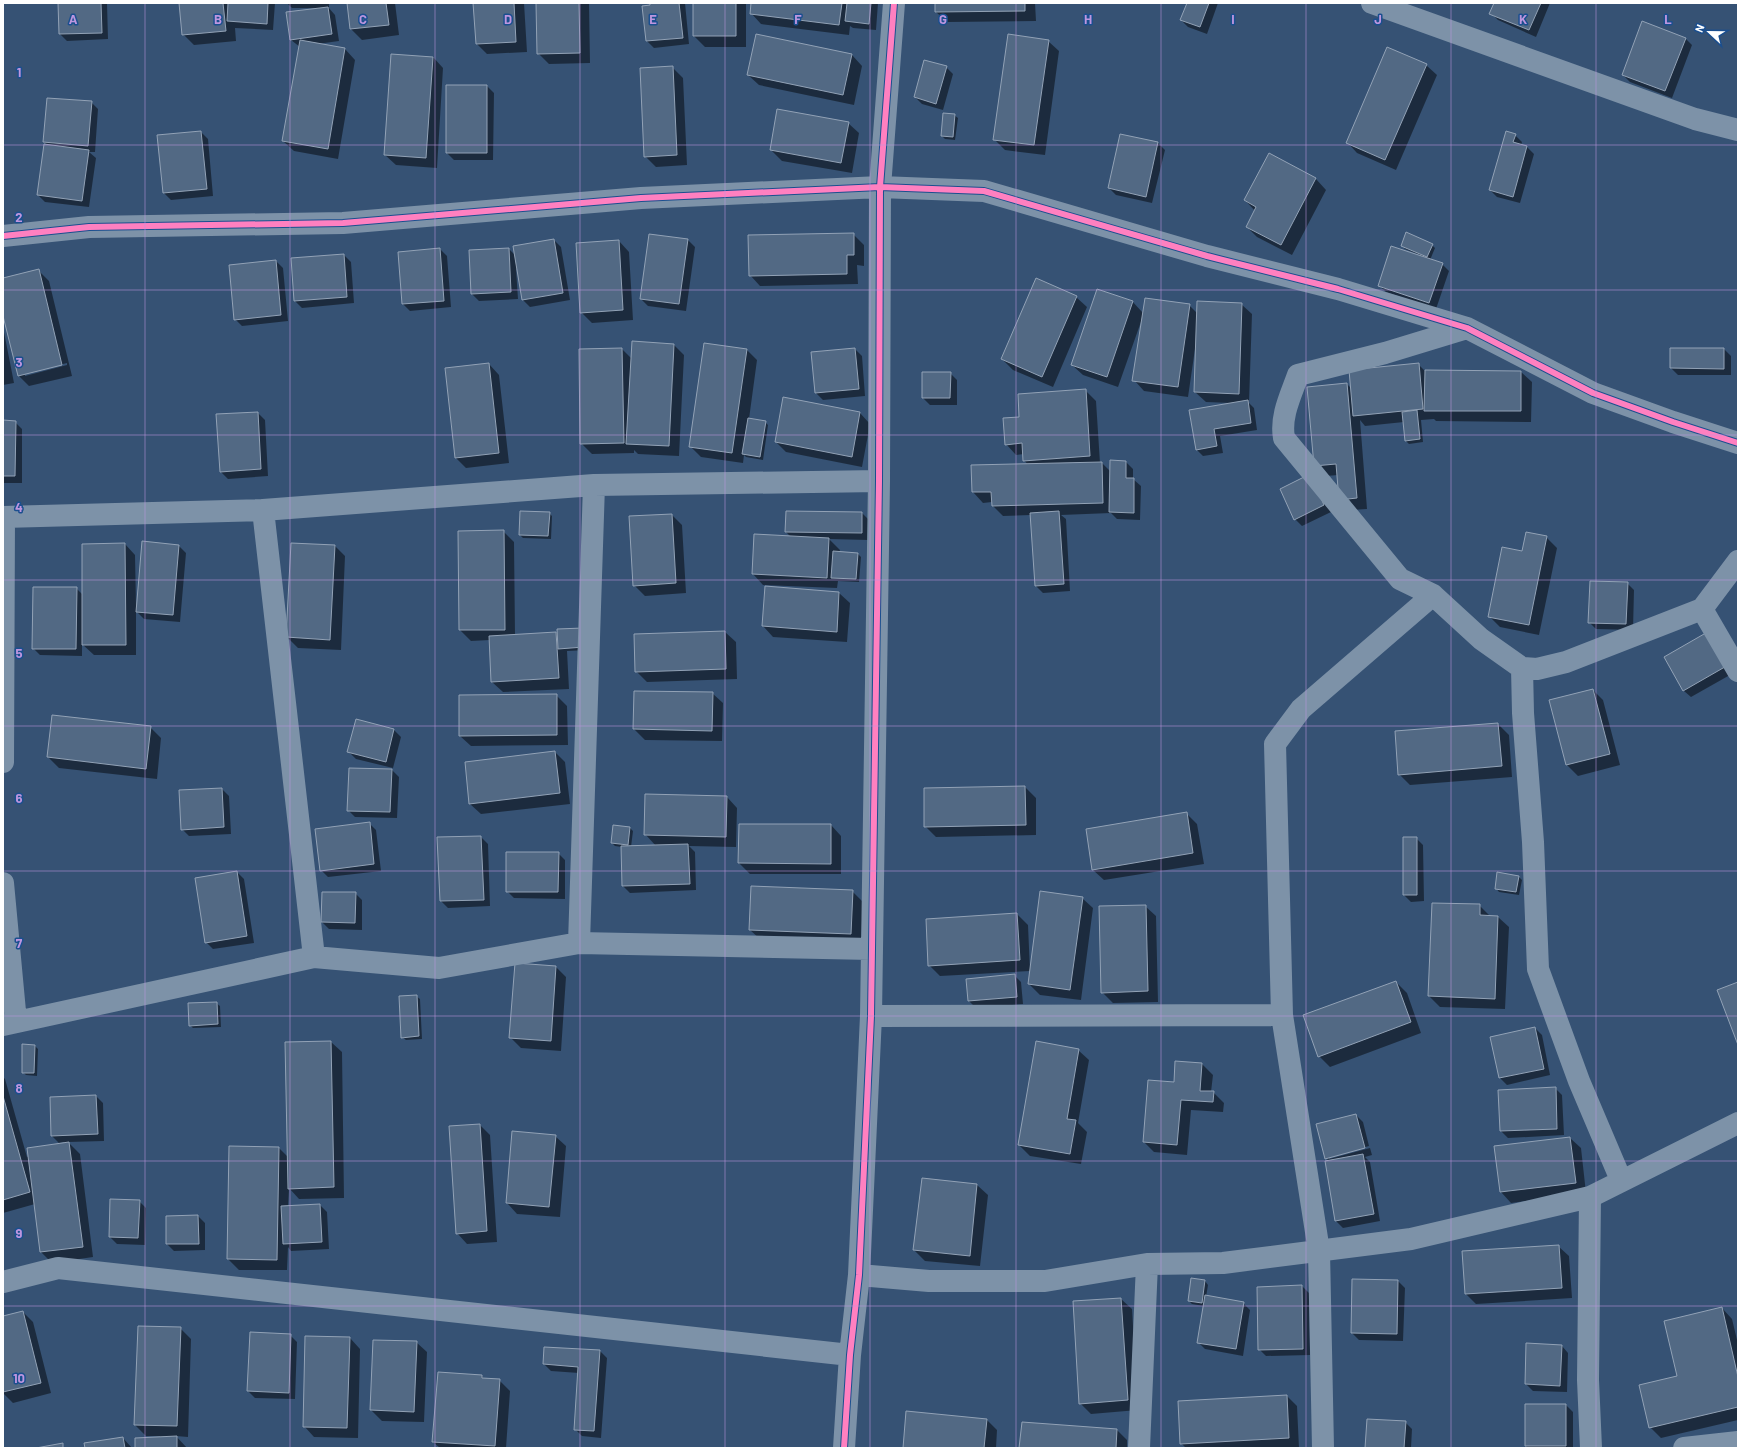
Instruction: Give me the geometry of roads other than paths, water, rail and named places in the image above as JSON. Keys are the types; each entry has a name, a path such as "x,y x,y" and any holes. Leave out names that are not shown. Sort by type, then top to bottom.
{"street":[{"path":"844,1448 850,1354 859,1275 871,1016 879,481 880,187 894,3"},
{"path":"1372,3 1695,119 1738,130"},
{"path":"3,236 89,227 343,223 641,198 880,187 984,191 1207,256 1338,289 1467,328 1593,393 1673,422 1738,443"},
{"path":"1467,328 1385,353 1298,375 1284,415 1282,428 1284,438 1400,579 1433,595 1481,639 1522,668 1537,669 1566,662 1702,609 1738,560"},
{"path":"3,762 4,517 263,510 594,485 879,481"},
{"path":"579,943 594,485"},
{"path":"263,510 314,958"},
{"path":"1323,1448 1319,1251 1282,1015 1275,744 1302,709 1433,595"},
{"path":"1702,609 1738,671"},
{"path":"1522,668 1523,712 1533,842 1538,969 1579,1081 1621,1180"},
{"path":"3,883 10,1024 314,958 439,968 579,943 872,949"},
{"path":"871,1016 1282,1015"},
{"path":"859,1275 929,1281 1045,1281 1147,1264 1223,1263 1411,1239 1590,1197 1621,1180 1738,1123"},
{"path":"1590,1197 1588,1380 1591,1448"},
{"path":"1139,1448 1147,1264"},
{"path":"3,1282 58,1268 850,1354"},
{"path":"1684,1448 1738,1442"}]}
